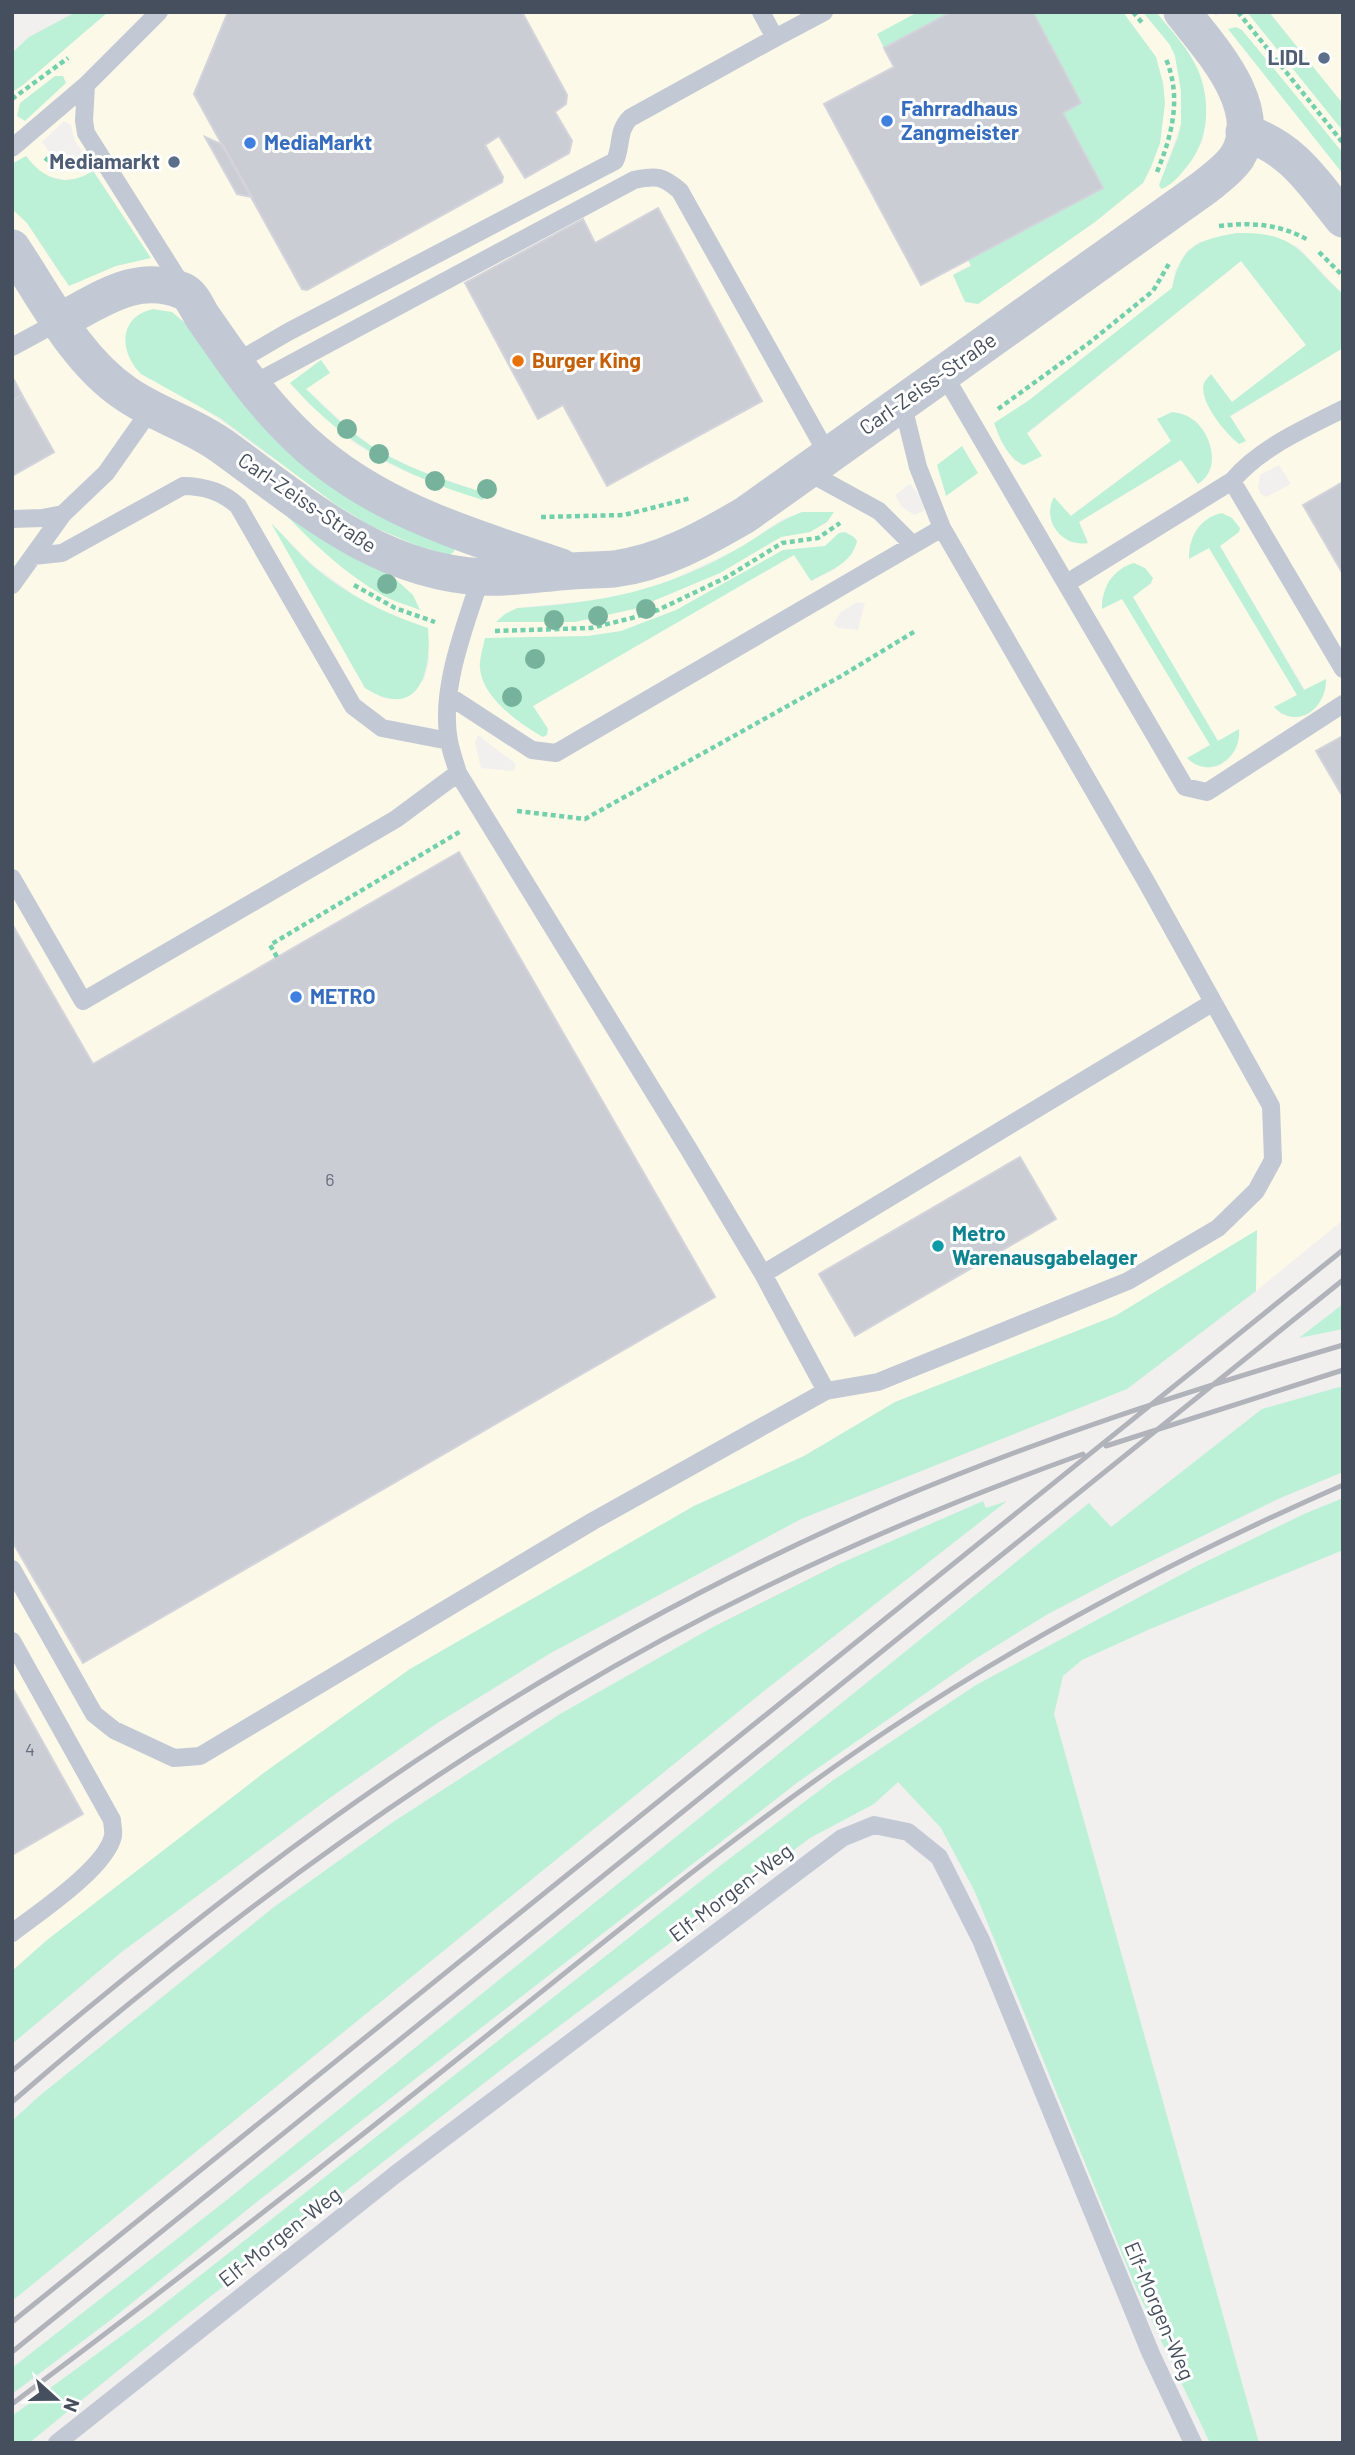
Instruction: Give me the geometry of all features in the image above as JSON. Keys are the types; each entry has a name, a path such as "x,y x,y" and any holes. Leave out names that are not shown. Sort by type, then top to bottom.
{"street":[{"path":"1182,12 1224,67 1236,88 1244,112 1244,132 1266,139 1286,152 1343,219"},
{"name":"Carl-Zeiss-Straße","path":"12,248 60,321 103,376 151,409 220,444 318,516 357,541 382,553 445,573 487,561 571,571 615,569 673,553 736,520 1205,187 1236,157 1242,147 1244,132"},
{"path":"60,321 112,294 145,283 165,285 187,293"},
{"name":"Carl-Zeiss-Straße","path":"187,293 243,374 291,430 350,478 431,522 487,561"},
{"path":"103,376 99,352 100,331 112,294"}],"lane":[{"path":"19,143 86,85 159,12"},
{"path":"761,12 775,38"},
{"path":"243,374 288,332 615,161 620,152 620,133 630,118 824,12"},
{"name":"Carl-Zeiss-Straße","path":"86,85 83,121 86,132 187,293"},
{"path":"243,374 634,180 652,176 669,181 680,191 817,463 867,505 879,511 912,545"},
{"path":"12,347 60,321"},
{"path":"943,373 1185,787 1208,792 1343,704"},
{"path":"12,1569 94,1714 114,1730 174,1758 200,1756 593,1521 825,1391 878,1382 1128,1282 1218,1228 1256,1191 1273,1160 1271,1107 1147,883 942,528 918,467 902,402"},
{"path":"12,585 63,514 106,473 151,409"},
{"path":"1067,583 1232,481 1247,463 1271,447 1343,409"},
{"path":"1232,481 1343,669"},
{"path":"33,556 62,553 183,486 204,488 230,499 238,506 353,706 382,728 449,741"},
{"path":"12,519 63,514"},
{"path":"449,696 532,750 556,753 942,528"},
{"path":"487,561 465,630 449,696 449,741 458,773 503,842 763,1274 825,1391"},
{"path":"12,878 83,1001 396,819 458,773"},
{"path":"763,1274 1212,1003"},
{"path":"12,1641 112,1819 113,1836 104,1854 88,1873 12,1933"},
{"name":"Elf-Morgen-Weg","path":"57,2443 418,2158 842,1838 874,1825 908,1832 939,1857 981,1940 1151,2354 1193,2443"}],"path":[{"path":"1133,12 1147,29"},
{"path":"1237,12 1343,143"},
{"path":"1154,178 1174,122 1175,92 1165,56"},
{"path":"19,143 53,164 72,170 99,155"},
{"path":"1214,227 1251,223 1287,231 1307,239 1343,276"},
{"path":"973,427 1089,343 1153,291 1175,251"},
{"path":"538,517 624,515 698,495"},
{"path":"346,579 395,608 465,630 591,628 658,610 727,577 782,543 818,538 867,505"},
{"path":"277,957 270,945 500,809 584,819 843,675 916,630"}],"shaded area":[{"path":"108,12 918,12 878,34 884,48 1033,12 1081,103 1063,113 1103,188 954,274 978,304 1095,222 1143,183 1151,167 1160,143 1165,103 1163,83 1156,57 1123,12 1143,12 1170,45 1175,56 1181,91 1181,124 1159,185 1202,143 1206,122 1205,95 1186,49 1156,12 1211,12 1216,16 1223,12 1247,12 1343,131 1343,153 1242,30 1228,29 1343,174 1343,294 1297,246 1237,233 1199,242 1186,252 1175,271 1172,288 1028,401 995,423 1000,440 1016,462 1027,434 1241,261 1306,345 1232,402 1211,375 1204,383 1230,417 1343,348 1343,1220 1256,1291 1256,1231 1115,1316 895,1402 804,1456 694,1506 410,1669 265,1772 47,1940 12,1971 12,209 27,223 62,277 78,283 94,273 150,258 94,171 80,179 68,181 36,169 26,156 12,164 12,92","holes":["64,121 71,125 75,141 85,156 73,163 53,157 42,142","135,317 184,322 252,412 271,457 199,405 125,340 128,327","321,360 330,373 306,389 357,435 379,451 413,468 476,490 411,474 383,461 351,441 290,383","1180,413 1197,422 1209,442 1197,483 1182,459 1079,522 1088,542 1054,498 1070,516 1171,441 1157,419","1279,465 1291,484 1266,497 1258,487 1260,475","910,484 921,497 924,507 924,511 914,515 902,507 895,495","802,512 827,522 810,532 781,537 720,573 634,609 575,622 497,622 517,608 605,599 639,592 738,549 781,520","1222,513 1239,532 1220,546 1305,690 1326,679 1282,715 1274,707 1297,695 1209,548 1189,548 1196,530 1208,519","274,526 313,565 360,599 386,613 428,629 429,661 424,680 401,697 383,698 365,688","839,533 837,568 812,581 794,554 533,706 548,729 543,736 518,719 479,665 485,639 588,636 621,631 676,610 783,550 825,546","308,538 419,609 386,597 359,580","1129,565 1152,583 1132,597 1218,741 1239,730 1188,758 1210,745 1122,598 1102,608 1102,599 1109,580","857,602 865,603 858,630 838,628 834,624 841,612","478,735 516,764 514,771 481,768 475,743"]},
{"name":"LIDL","path":"1269,12 1343,12 1343,104"}],"green space":[{"path":"76,12 108,12 12,92 12,53 29,37"},
{"path":"918,12 951,12 884,48 877,34"},
{"path":"1033,12 1123,12 1156,57 1165,103 1160,143 1143,183 1095,222 978,304 965,302 953,275 971,266 968,260 1103,188 1063,113 1081,103"},
{"path":"1143,12 1156,12 1179,40 1198,70 1205,94 1206,118 1196,154 1176,179 1161,189 1159,185 1181,124 1181,91 1175,56 1170,45"},
{"path":"1247,12 1269,12 1343,104 1343,131"},
{"path":"1236,27 1242,30 1343,153 1343,174 1228,29"},
{"path":"55,76 63,76 66,83 25,121 17,116 20,103"},
{"path":"26,156 41,171 56,179 74,179 93,171 151,258 116,266 69,286 27,223 12,209 12,164"},
{"path":"1237,233 1275,237 1288,242 1343,294 1343,348 1230,416 1246,441 1239,444 1227,433 1209,408 1203,390 1204,383 1211,374 1232,402 1306,345 1241,261 1027,433 1042,456 1024,465 1013,458 994,423 1028,401 1172,288 1180,263 1193,247 1201,242"},
{"path":"153,309 172,312 184,322 252,412 455,544 454,552 449,555 418,546 371,526 335,504 220,418 141,374 129,356 126,336 133,319"},
{"path":"321,360 330,373 306,389 342,423 371,446 404,464 476,490 484,486 483,500 401,469 355,442 333,425 290,383"},
{"path":"1172,412 1189,417 1203,430 1212,459 1206,477 1198,484 1181,460 1079,522 1088,543 1062,537 1050,515 1054,497 1071,516 1171,441 1157,419"},
{"path":"962,446 978,473 946,496 937,465"},
{"path":"802,512 834,512 827,522 810,532 781,537 720,573 634,609 575,622 496,622 517,608 576,603 657,585 710,563"},
{"path":"284,513 390,574 413,595 420,610 388,598 357,579"},
{"path":"1222,513 1232,518 1240,528 1239,532 1220,546 1304,690 1326,679 1322,699 1309,713 1292,717 1274,707 1297,695 1209,548 1189,559 1193,536 1201,524"},
{"path":"271,523 307,561 339,586 382,610 428,628 429,645 424,675 410,696 398,699 383,697 365,688"},
{"path":"845,532 857,541 850,555 833,570 811,581 794,555 533,706 548,729 547,735 543,737 502,707 493,698 481,676 480,662 485,638 588,636 621,631 676,610 783,550 825,546 839,533"},
{"path":"1134,563 1145,568 1153,578 1151,583 1133,597 1218,741 1239,729 1239,740 1230,757 1214,767 1196,765 1187,758 1210,745 1122,599 1102,609 1104,593 1110,580 1120,570"},
{"path":"1257,1230 1256,1291 1127,1389 801,1519 549,1654 436,1724 331,1797 123,1951 12,2044 12,1971 47,1940 265,1772 410,1669 694,1506 804,1456 895,1402 1115,1316"},
{"path":"1343,1304 1343,1329 1299,1338"},
{"path":"1343,1386 1343,1472 1278,1499 1117,1578 1048,1614 972,1661 798,1782 258,2201 112,2319 12,2394 12,2368 228,2199 1089,1503 1111,1527 1262,1409"},
{"path":"1343,1498 1343,1550 1150,1629 1082,1660 1063,1676 1054,1714 1259,2443 1210,2443 1135,2286 975,1892 941,1828 898,1782 874,1804 810,1838 514,2060 179,2321 29,2443 12,2443 12,2416 150,2315 725,1862 832,1781 976,1685 1197,1566"},
{"path":"983,1501 986,1508 1007,1501 764,1691 12,2301 12,2121 38,2097 274,1907 393,1822 560,1714 713,1627 839,1564"}],"building":[{"path":"228,12 522,12 567,95 566,104 555,112 572,141 569,153 525,178 499,136 485,145 503,177 502,182 307,290 302,289 194,94"},
{"path":"951,12 1033,12 1081,103 1063,113 1103,188 921,285 824,104 894,67 884,48"},
{"path":"205,137 223,145 252,197 237,194"},
{"path":"658,208 762,401 607,486 563,405 538,419 465,283 583,219 595,243"},
{"path":"12,379 22,395 12,401"},
{"path":"22,395 54,452 12,476 12,401"},
{"path":"1343,482 1343,574 1303,505"},
{"path":"1343,736 1343,797 1316,751"},
{"path":"459,852 715,1297 83,1663 12,1541 12,924 93,1064"},
{"name":"Metro Warenausgabelager","path":"1020,1157 1056,1219 855,1336 819,1274"},
{"path":"12,1687 83,1814 12,1855"}],"railway":[{"path":"12,2322 1343,1250"},
{"path":"12,2352 1343,1280"},
{"path":"12,2071 171,1941 333,1818 499,1707 609,1642 778,1554 948,1478 1116,1417 1343,1345"},
{"path":"1106,1446 1343,1370"},
{"path":"12,2102 144,1991 281,1886 422,1786 567,1694 691,1624 819,1561 950,1505 1083,1454"},
{"path":"12,2404 300,2184 677,1884 836,1765 945,1693 1055,1628 1169,1567 1343,1485"}],"place":[{"name":"LIDL","path":"1324,58"},
{"name":"Fahrradhaus Zangmeister","path":"887,121"},
{"name":"MediaMarkt","path":"250,143"},
{"name":"Mediamarkt","path":"174,162"},
{"name":"Burger King","path":"518,361"},
{"name":"METRO","path":"296,997"},
{"name":"Metro Warenausgabelager","path":"938,1246"}]}
